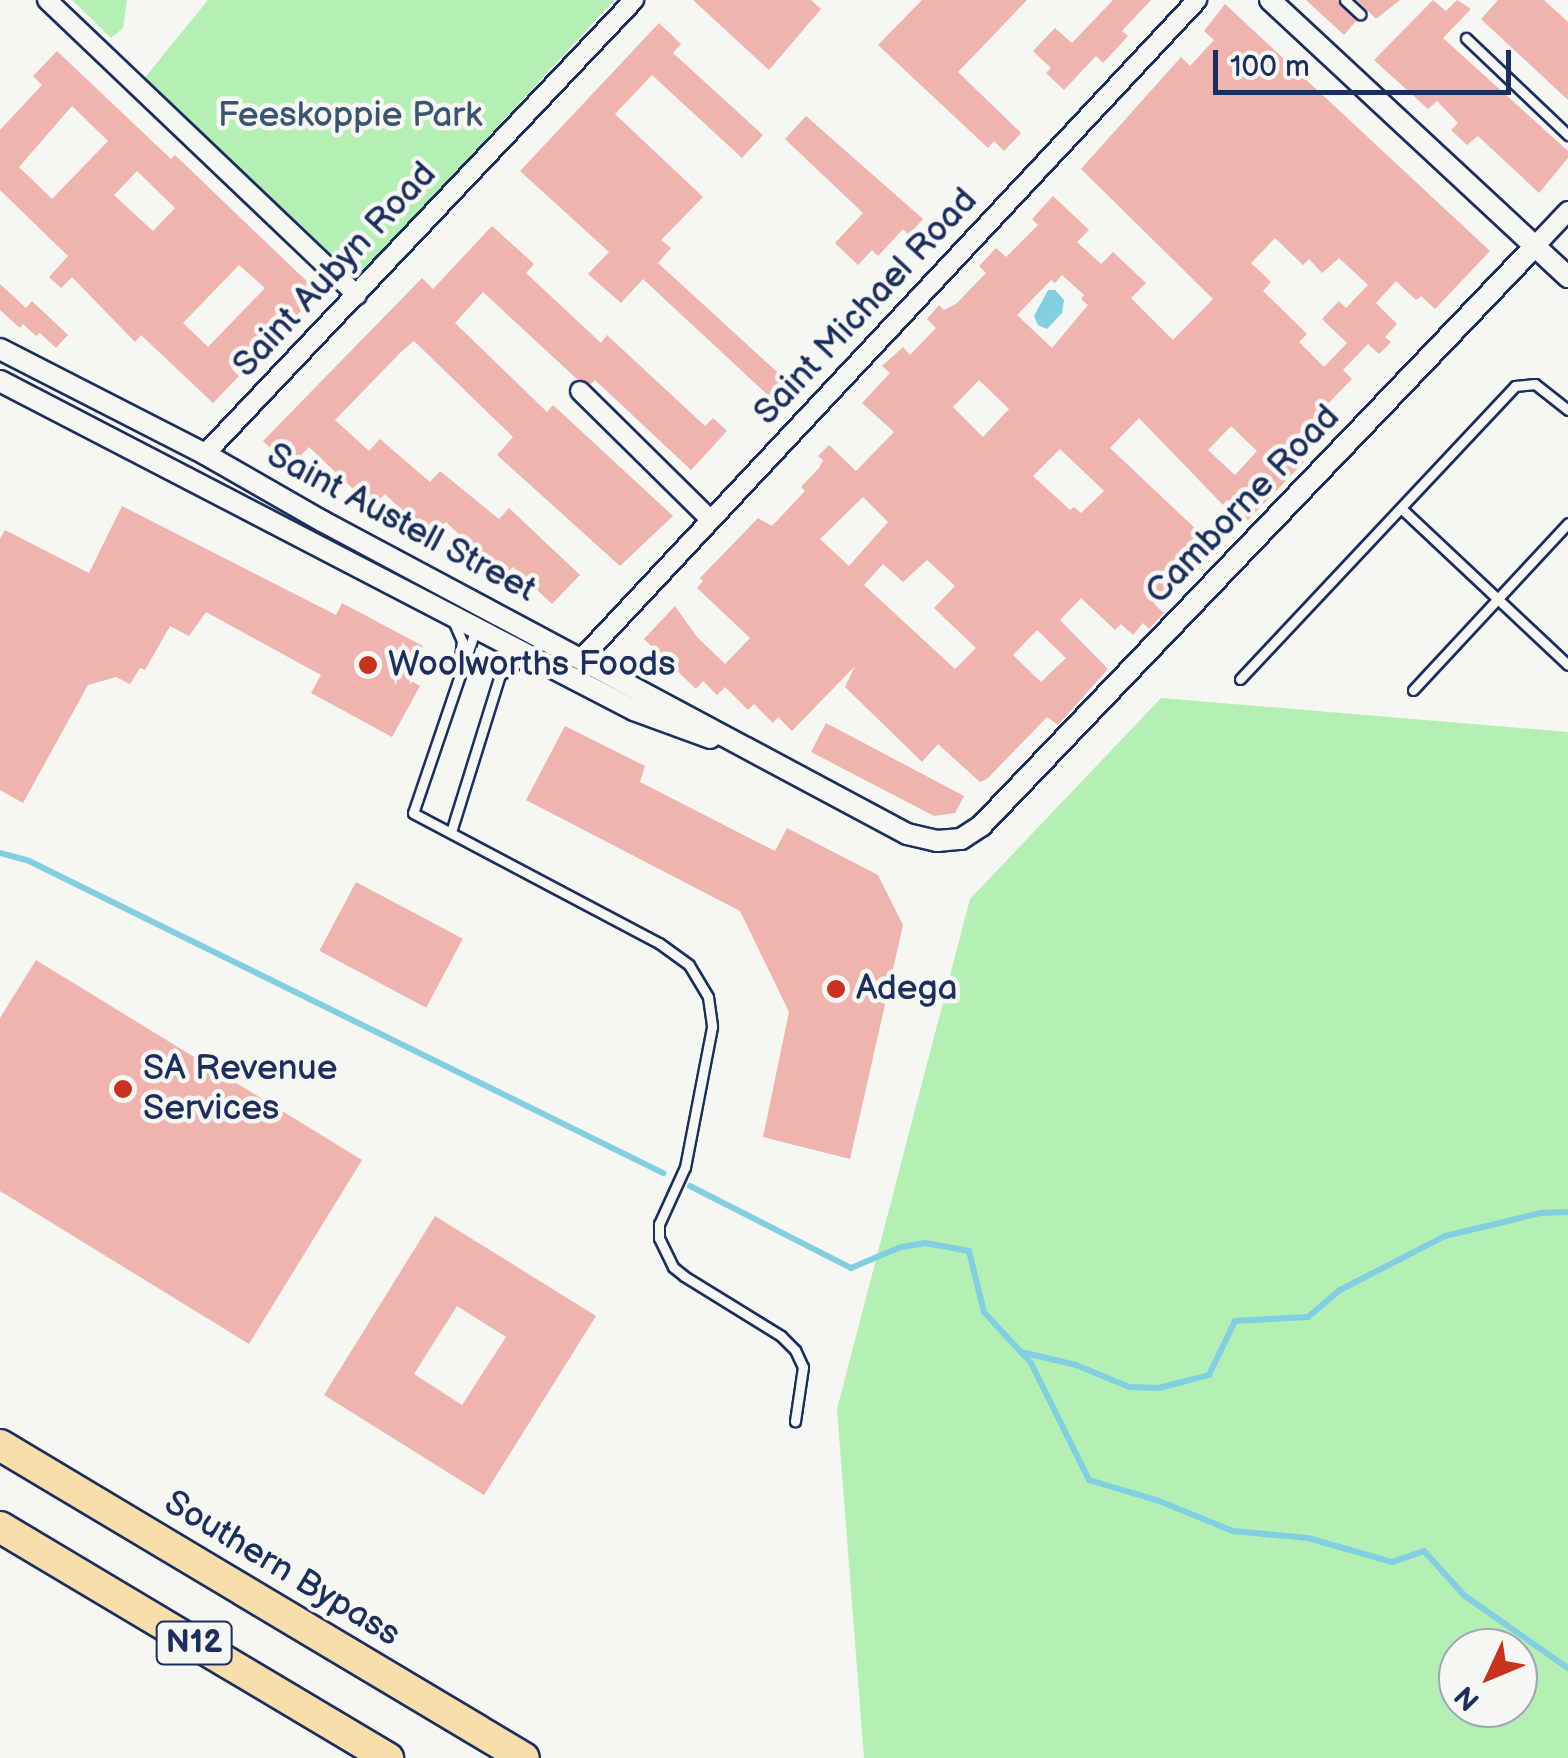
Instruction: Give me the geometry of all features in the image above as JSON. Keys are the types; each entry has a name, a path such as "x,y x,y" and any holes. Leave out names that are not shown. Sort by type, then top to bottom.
{"highway":[{"path":"0,1432 110,1510"},
{"name":"Southern Bypass","path":"0,1445 524,1758"},
{"name":"N12","path":"0,1527 388,1758"}],"street":[{"path":"47,0 357,295"},
{"name":"Saint Aubyn Road","path":"205,454 634,0"},
{"name":"Saint Michael Road","path":"582,658 1197,0"},
{"path":"1270,0 1568,277"},
{"name":"Camborne Road","path":"961,839 997,809 1568,211"},
{"name":"Saint Austell Street","path":"0,349 205,454 322,521 510,618 906,834 937,842 961,839"},
{"name":"Saint Austell Street","path":"0,381 634,710 768,760"},
{"path":"580,391 710,519"}],"lane":[{"path":"1345,0 1360,14"},
{"path":"1466,38 1568,135"},
{"path":"1240,679 1403,510 1515,386 1534,384 1568,410"},
{"path":"1403,510 1568,665"},
{"path":"1414,690 1568,523"},
{"path":"422,597 442,610 460,634 456,693"},
{"path":"482,604 456,693 413,813 658,944 689,966 708,997 712,1027 686,1168 666,1209 660,1238 672,1267 781,1336 795,1350 804,1367 795,1421"},
{"path":"451,832 500,675 510,618"},
{"path":"500,675 526,660 561,670"}],"green space":[{"path":"72,0 127,0 123,28 111,38"},
{"name":"Feeskoppie Park","path":"208,0 614,0 356,281 143,80"},
{"path":"1161,698 1568,732 1568,1758 864,1758 837,1409 970,899"}],"water":[{"path":"1048,290 1055,290 1064,300 1062,313 1047,329 1038,325 1034,316"}],"building":[{"path":"693,0 811,0 821,9 769,70"},
{"path":"922,0 1027,0 958,72 1021,133 1004,151 994,141 988,148 878,45"},
{"path":"1113,0 1151,0 1122,31 1128,36 1103,63 1096,56 1064,90 1046,73 1051,68 1033,51 1055,28 1072,43"},
{"path":"1306,0 1337,0 1356,21 1344,35"},
{"path":"1357,0 1400,0 1376,19"},
{"path":"1433,0 1446,11 1457,0 1471,9 1443,38 1568,151 1568,158 1539,193 1478,136 1467,145 1451,130 1458,123 1437,101 1428,109 1374,60"},
{"path":"1498,0 1544,0 1568,22 1568,100 1481,19"},
{"path":"1225,4 1490,251 1435,309 1421,296 1416,300 1396,281 1376,303 1397,324 1385,337 1391,342 1379,354 1368,344 1343,370 1352,379 1287,446 1304,462 1248,520 1227,500 1223,505 1139,418 1110,448 1217,549 1187,583 1180,577 1154,604 1164,613 1149,629 1143,623 1133,635 1121,624 1115,630 1081,598 1060,620 1108,669 1058,725 1047,717 987,779 980,782 938,744 922,762 845,687 855,666 792,731 778,717 773,723 754,704 748,710 725,687 717,695 703,681 696,689 644,639 675,606 697,637 725,664 750,638 697,588 703,581 700,578 758,518 772,526 805,491 801,487 819,468 823,460 818,456 829,445 856,471 894,432 862,403 890,373 882,366 903,347 910,355 936,328 927,319 939,305 944,310 956,304 986,273 979,266 996,248 1006,257 1038,225 1032,219 1053,196 1089,230 1077,242 1101,264 1113,252 1146,283 1131,298 1173,340 1213,299 1081,169 1181,57 1190,66 1214,40 1204,31","holes":["1275,238 1303,265 1309,259 1322,273 1339,258 1368,285 1346,308 1339,301 1322,319 1347,343 1324,367 1299,342 1307,334 1263,291 1271,282 1251,263","1062,275 1084,295 1081,299 1088,305 1052,348 1017,315 1051,280 1055,283","979,380 1009,409 983,437 953,407","1231,426 1257,451 1235,475 1208,450","1060,449 1104,491 1081,513 1074,507 1070,510 1033,476","863,497 888,522 849,566 820,539","927,560 955,586 934,608 976,648 955,669 864,585 883,564 903,582","1037,630 1066,658 1041,682 1013,655"]},
{"path":"659,23 681,44 673,53 763,135 742,158 652,75 615,114 703,197 661,240 671,248 658,263 787,381 770,397 643,279 621,303 588,274 609,252 520,171"},
{"path":"57,51 171,159 175,155 319,293 297,315 290,309 232,369 239,376 213,403 141,335 135,342 72,277 61,288 49,277 68,256 0,190 0,130 42,85 33,76","holes":["72,106 108,141 52,199 19,167","137,171 175,208 153,231 114,195","239,265 265,288 208,347 183,323"]},
{"path":"806,116 923,219 909,235 903,229 878,256 872,250 858,265 835,243 863,213 785,139"},
{"path":"492,226 534,264 526,273 601,343 607,335 705,426 713,418 727,431 691,470 595,380 591,384 577,379 483,292 455,323 547,412 553,405 673,516 620,566 497,455 513,437 414,341 402,351 335,420 369,451 380,439 430,482 440,471 499,519 509,508 580,575 552,604 513,567 504,577 446,522 431,538 385,494 372,507 309,447 290,467 263,441 422,278 433,289"},
{"path":"0,284 26,308 32,301 68,335 56,348 40,333 36,336 23,324 20,328 0,310"},
{"path":"122,506 336,615 342,603 423,646 405,677 420,686 392,737 311,693 321,675 206,612 189,636 170,626 145,670 140,668 130,684 116,677 88,685 23,803 0,790 0,539 5,530 89,573"},
{"path":"826,723 964,796 955,813 934,816 811,752"},
{"path":"565,726 645,766 640,782 775,851 787,828 878,875 903,925 850,1159 763,1137 789,1012 740,911 526,800"},
{"path":"356,882 463,939 426,1008 319,951"},
{"name":"SA Revenue Services","path":"36,960 362,1160 249,1344 0,1191 0,1018"},
{"path":"435,1216 596,1316 484,1495 324,1395","holes":["457,1306 506,1337 462,1405 414,1374"]}],"waterway":[{"path":"0,853 29,861 663,1173"},
{"path":"690,1186 851,1268 901,1247 925,1243 969,1251 984,1312 1031,1363 1089,1480 1159,1501 1233,1531 1308,1538 1392,1562 1424,1551 1465,1596 1568,1668"},
{"path":"1021,1352 1076,1365 1129,1387 1159,1388 1209,1375 1235,1321 1308,1317 1340,1290 1445,1236 1541,1213 1568,1212"}],"place":[{"name":"Woolworths Foods","path":"368,665"},
{"name":"Adega","path":"836,989"},
{"name":"SA Revenue Services","path":"123,1089"}]}
